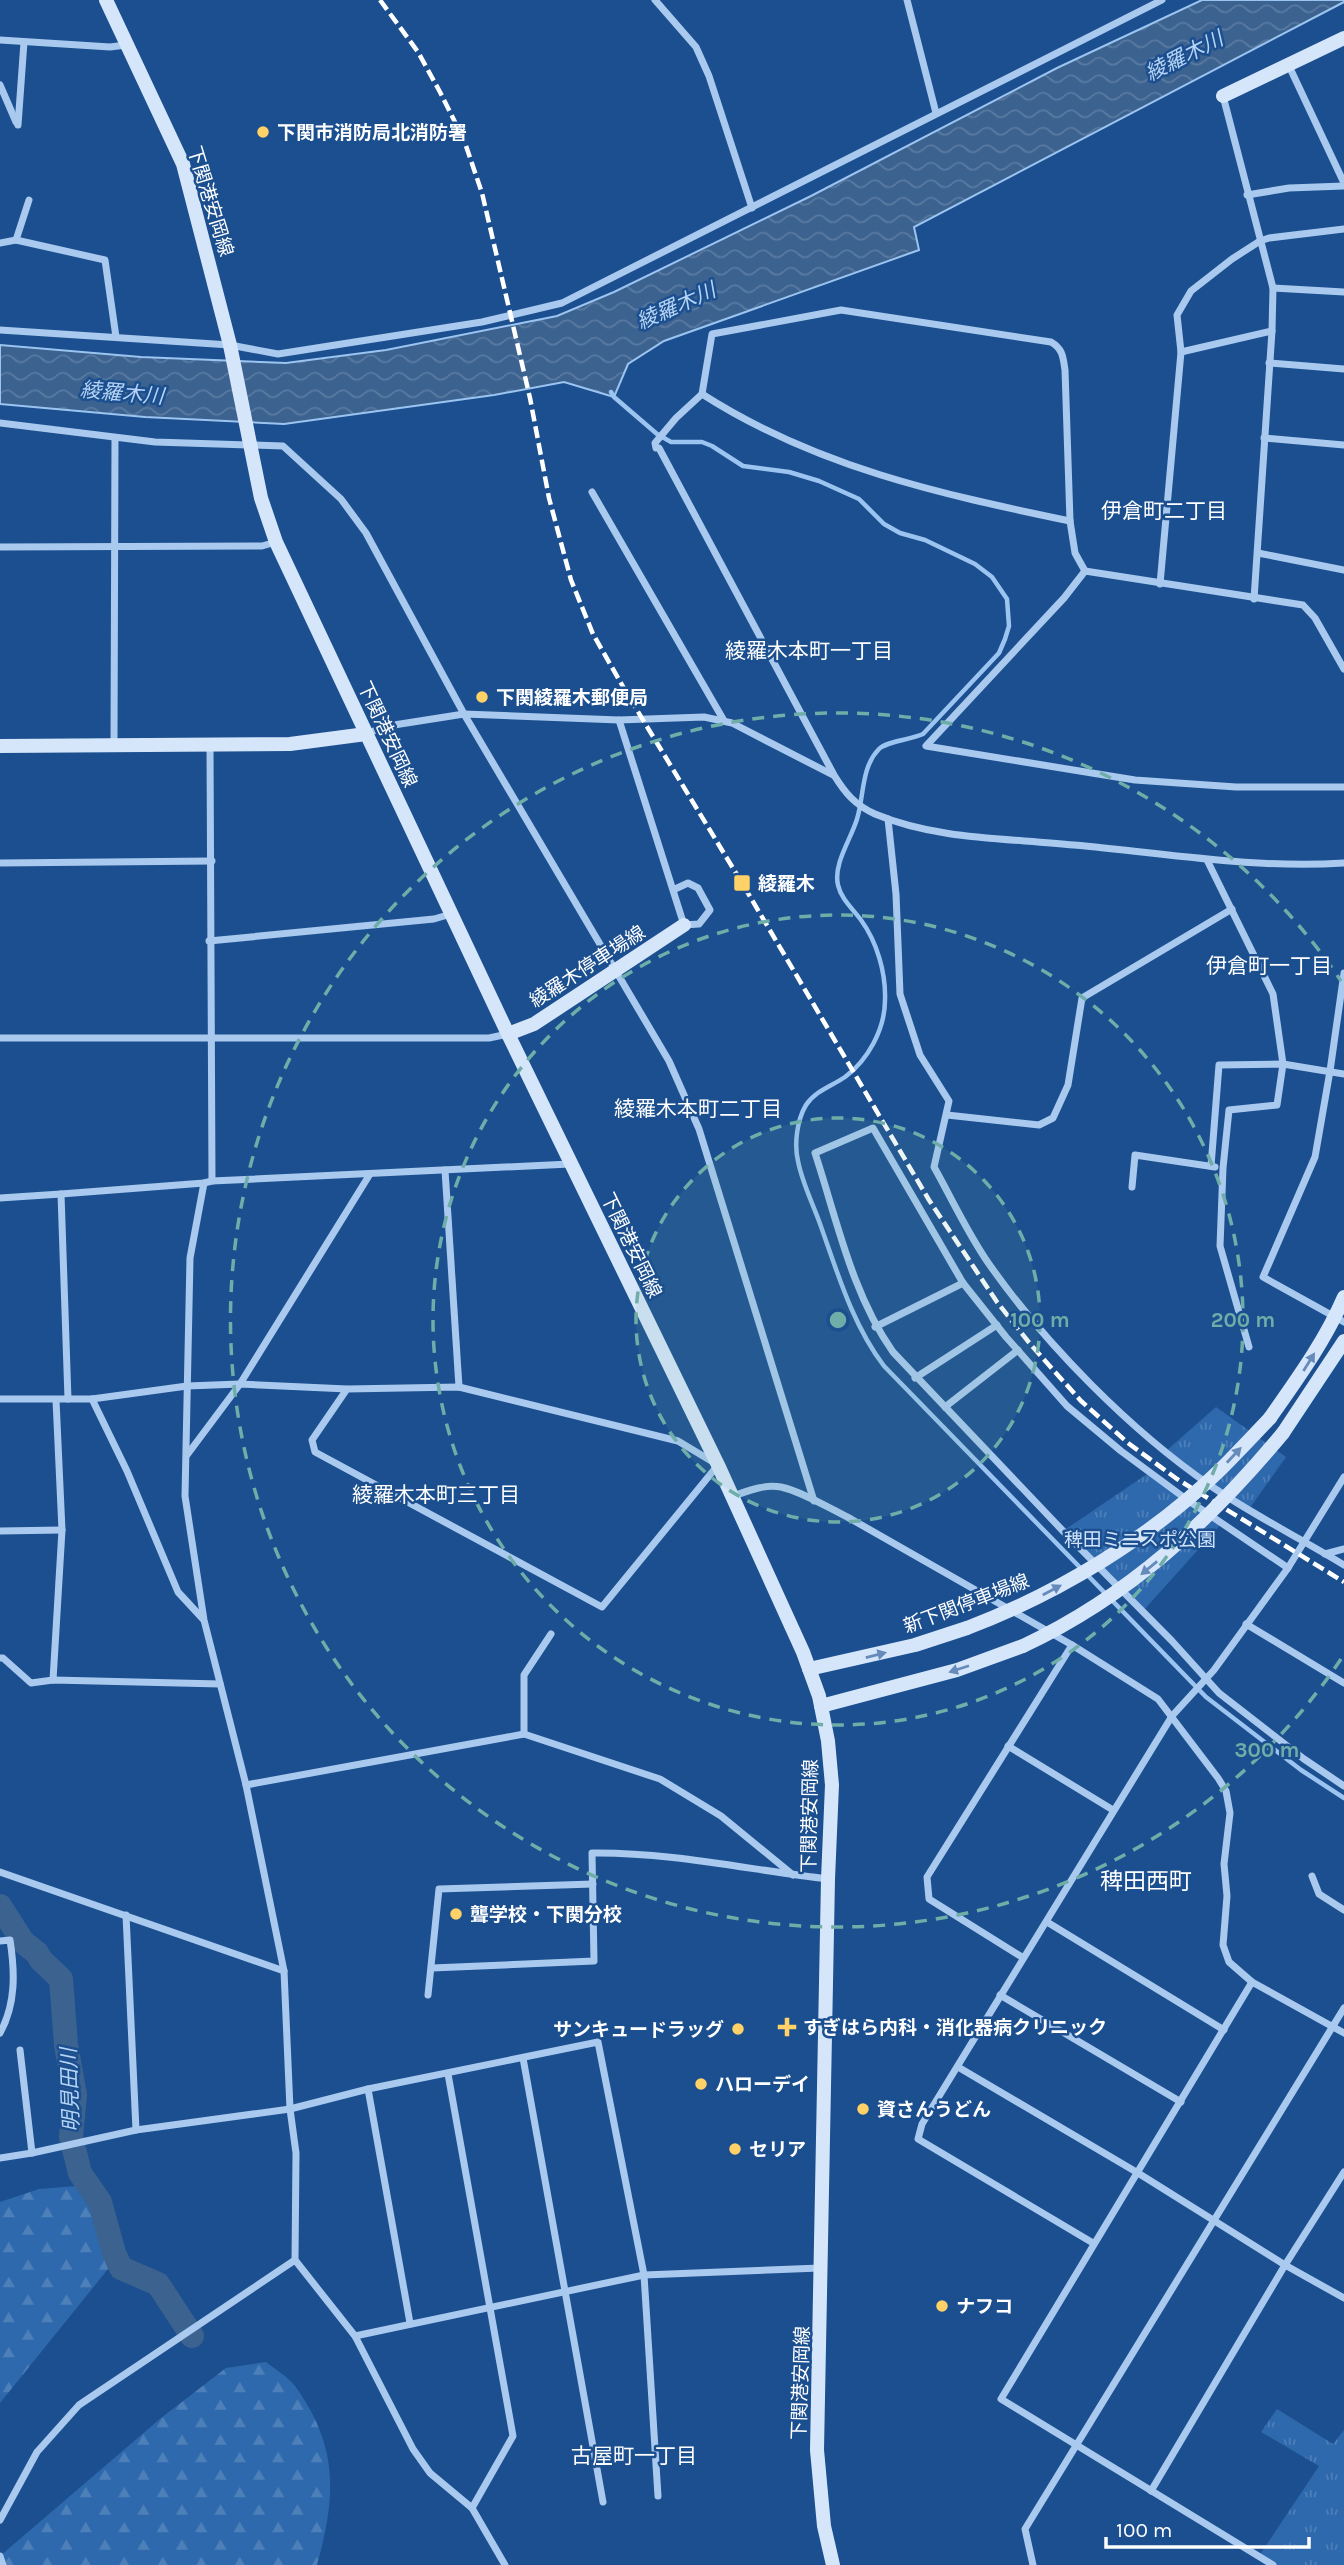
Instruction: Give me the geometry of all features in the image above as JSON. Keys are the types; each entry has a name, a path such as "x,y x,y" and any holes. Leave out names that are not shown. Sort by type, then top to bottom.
{"main road":[{"name":"下関港安岡線","path":"106,0 183,164 231,349 261,498 276,542 508,1034 733,1496 809,1669 821,1706 828,1741 832,1785 817,2450 824,2526 833,2565"},
{"path":"1223,96 1344,38"},
{"path":"0,746 290,744 366,733"},
{"name":"綾羅木停車場線","path":"508,1034 534,1024 684,925"},
{"name":"新下関停車場線","path":"809,1669 915,1645 967,1628 1051,1591 1130,1542 1220,1470 1270,1418 1339,1320 1344,1297"},
{"path":"821,1706 957,1670 1023,1646 1063,1627 1115,1592 1192,1532 1241,1483 1283,1433 1344,1341"}],"street":[{"path":"654,0 696,47 709,76 752,208"},
{"path":"907,0 936,113"},
{"path":"0,330 116,337 278,354 482,322 562,303 1162,0"},
{"path":"0,40 110,47 126,45"},
{"path":"0,85 18,125 24,42"},
{"path":"1247,195 1289,188 1344,185 1289,66"},
{"path":"1223,96 1273,288 1254,599"},
{"path":"16,240 29,200"},
{"path":"1160,584 1181,352 1177,315 1191,290 1260,241 1344,229"},
{"path":"0,243 16,240 105,260 116,337"},
{"path":"1273,288 1344,292"},
{"path":"1344,669 1314,618 1303,605 1085,571 1075,554 1070,521 1065,370 1059,346 1051,342 841,310 712,334 702,394 655,443 704,529 834,775 852,801 868,811 933,832 1207,860 1288,866 1344,863"},
{"path":"1181,352 1272,331"},
{"path":"1269,363 1344,369"},
{"path":"702,394 745,422 851,466 944,495 1070,521"},
{"path":"0,423 115,438 249,441 283,446 341,499 386,566 464,714 669,1061 699,1129 814,1501"},
{"path":"114,745 115,438"},
{"path":"1264,438 1344,445"},
{"path":"592,492 723,719"},
{"path":"0,547 262,546 276,542"},
{"path":"1258,553 1344,570"},
{"path":"1085,571 1064,598 926,746 1135,780 1236,787 1344,788"},
{"path":"366,733 394,725 464,714 619,720 704,717 723,719 834,775"},
{"path":"619,720 684,925 699,924 710,910 698,888 688,883 673,890"},
{"path":"210,745 212,861 209,941 212,1037 208,1182 190,1258 185,1496 204,1620 246,1785 284,1971 290,2109 296,2153 295,2260 355,2336 413,2449 430,2473 472,2508 505,2565"},
{"path":"888,819 896,894 900,994 920,1055 950,1101 933,1167 988,1263 1044,1334 1081,1375 1166,1451 1211,1486 1344,1565"},
{"path":"1207,860 1273,994 1283,1064 1277,1105 1229,1110 1223,1168 1220,1246 1249,1347"},
{"path":"0,863 212,861"},
{"path":"947,1115 1039,1125 1053,1118 1068,1085 1082,998 1233,909"},
{"path":"209,941 435,919 452,914"},
{"path":"1339,1320 1263,1277 1315,1157 1344,973"},
{"path":"0,1038 489,1038 508,1034"},
{"path":"1211,1166 1219,1065 1283,1064 1344,1074"},
{"path":"1289,1568 1186,1499 1121,1451 1067,1406 963,1283 873,1128 815,1153 875,1327 915,1378 1172,1641 1204,1681 1304,1759 1344,1786"},
{"path":"1132,1187 1135,1155 1223,1168"},
{"path":"0,1198 208,1182 571,1164"},
{"path":"445,1170 459,1387"},
{"path":"186,1456 240,1384 370,1174"},
{"path":"61,1194 68,1399"},
{"path":"875,1327 963,1283"},
{"path":"915,1378 997,1325"},
{"path":"945,1407 1018,1350"},
{"path":"0,1399 92,1399 187,1385 459,1387 678,1441 718,1465 602,1607 315,1452 312,1440 347,1388"},
{"path":"92,1399 127,1471 178,1592 204,1620"},
{"path":"53,1680 62,1530 56,1400"},
{"path":"1093,2243 918,2139 922,2124 1172,1716 1214,1671 1289,1568 1344,1477"},
{"path":"733,1496 757,1488 781,1487 814,1501 851,1519 1072,1644 1158,1699 1226,1791 1230,1813 1224,1864 1227,1896 1223,1945 1229,1962 1252,1982 1344,2033"},
{"path":"0,1531 62,1530"},
{"path":"1325,1554 1344,1549"},
{"path":"1246,1624 1344,1683"},
{"path":"524,1734 524,1675 551,1634"},
{"path":"1023,1957 929,1899 927,1877 1072,1644"},
{"path":"0,1658 31,1683 53,1680 220,1684"},
{"path":"246,1785 524,1734 660,1779 721,1816 793,1875"},
{"path":"1008,1746 1113,1810"},
{"path":"432,1968 594,1961 592,1853 623,1853 828,1879"},
{"path":"0,1872 284,1971"},
{"path":"1312,1876 1319,1894 1344,1910"},
{"path":"428,1995 439,1889 593,1884"},
{"path":"126,1915 136,2130"},
{"path":"1047,1922 1224,2030"},
{"path":"0,1941 10,1940 15,1970 11,2002 0,2033"},
{"path":"1252,1982 1001,2399 1273,2565"},
{"path":"1000,1996 1181,2102"},
{"path":"1032,2565 1025,2529 1344,2008"},
{"path":"0,2158 136,2130 290,2109 368,2089 598,2042 645,2275 658,2496"},
{"path":"20,2050 32,2153"},
{"path":"523,2057 603,2502"},
{"path":"958,2067 1344,2298"},
{"path":"448,2074 513,2436 472,2508"},
{"path":"368,2089 410,2323"},
{"path":"1151,2491 1285,2265 1344,2172"},
{"path":"0,2520 37,2452 79,2404 295,2260"},
{"path":"355,2336 489,2307 566,2294 645,2275 822,2268"},
{"path":"0,2556 3,2565"}],"green space":[{"path":"1216,1407 1286,1457 1249,1509 1166,1451"},
{"name":"稗田ミニスポ公園","path":"1150,1472 1223,1522 1143,1611 1063,1531"},
{"path":"89,2185 102,2200 125,2248 0,2403 0,2202 39,2189"},
{"path":"266,2362 295,2386 320,2430 326,2451 330,2494 317,2565 0,2565 0,2556 161,2418 226,2368"},
{"path":"1277,2409 1333,2444 1344,2430 1344,2565 1273,2565 1259,2556 1319,2466 1261,2432"}],"water":[{"name":"綾羅木川","path":"1202,0 1344,2 914,227 919,250 664,341 628,364 614,397 564,382 494,395 284,424 145,417 0,404 0,345 141,357 286,363 386,350 557,316 614,292 811,196 1057,68"}],"waterway":[{"path":"611,392 657,434 671,442 702,442 743,466 789,472 819,481 859,499 884,524 900,533 925,540 975,564 992,577 1007,599 1009,626 999,653 923,734 883,746 869,764 857,819 840,860 837,877 842,895 867,929 876,948 884,979 884,1011 874,1043 861,1062 845,1077 814,1096 806,1105 797,1132 796,1147 800,1169 846,1296 863,1333 884,1366 1206,1697 1301,1770 1344,1798"},
{"name":"明見田川","path":"0,1906 23,1942 61,1979 66,2045 75,2095 71,2137 80,2173 100,2202 114,2253 121,2268 158,2284 192,2336"}],"railway":[{"path":"380,0 418,52 440,92 464,140 482,193 530,398 549,498 571,580 593,634 929,1200 997,1302 1081,1401 1128,1443 1177,1479 1344,1582"}],"place":[{"name":"下関市消防局北消防署","path":"263,132"},
{"name":"下関綾羅木郵便局","path":"482,697"},
{"name":"綾羅木","path":"742,883"},
{"name":"聾学校・下関分校","path":"456,1914"},
{"name":"すぎはら内科・消化器病クリニック","path":"787,2027"},
{"name":"サンキュードラッグ","path":"738,2029"},
{"name":"ハローデイ","path":"701,2084"},
{"name":"資さんうどん","path":"863,2109"},
{"name":"セリア","path":"735,2149"},
{"name":"ナフコ","path":"942,2306"}],"district":[{"name":"伊倉町二丁目","path":"1164,511"},
{"name":"綾羅木本町一丁目","path":"809,651"},
{"name":"伊倉町一丁目","path":"1269,966"},
{"name":"綾羅木本町二丁目","path":"698,1109"},
{"name":"綾羅木本町三丁目","path":"436,1495"},
{"name":"稗田西町","path":"1146,1881"},
{"name":"古屋町一丁目","path":"634,2456"}]}
